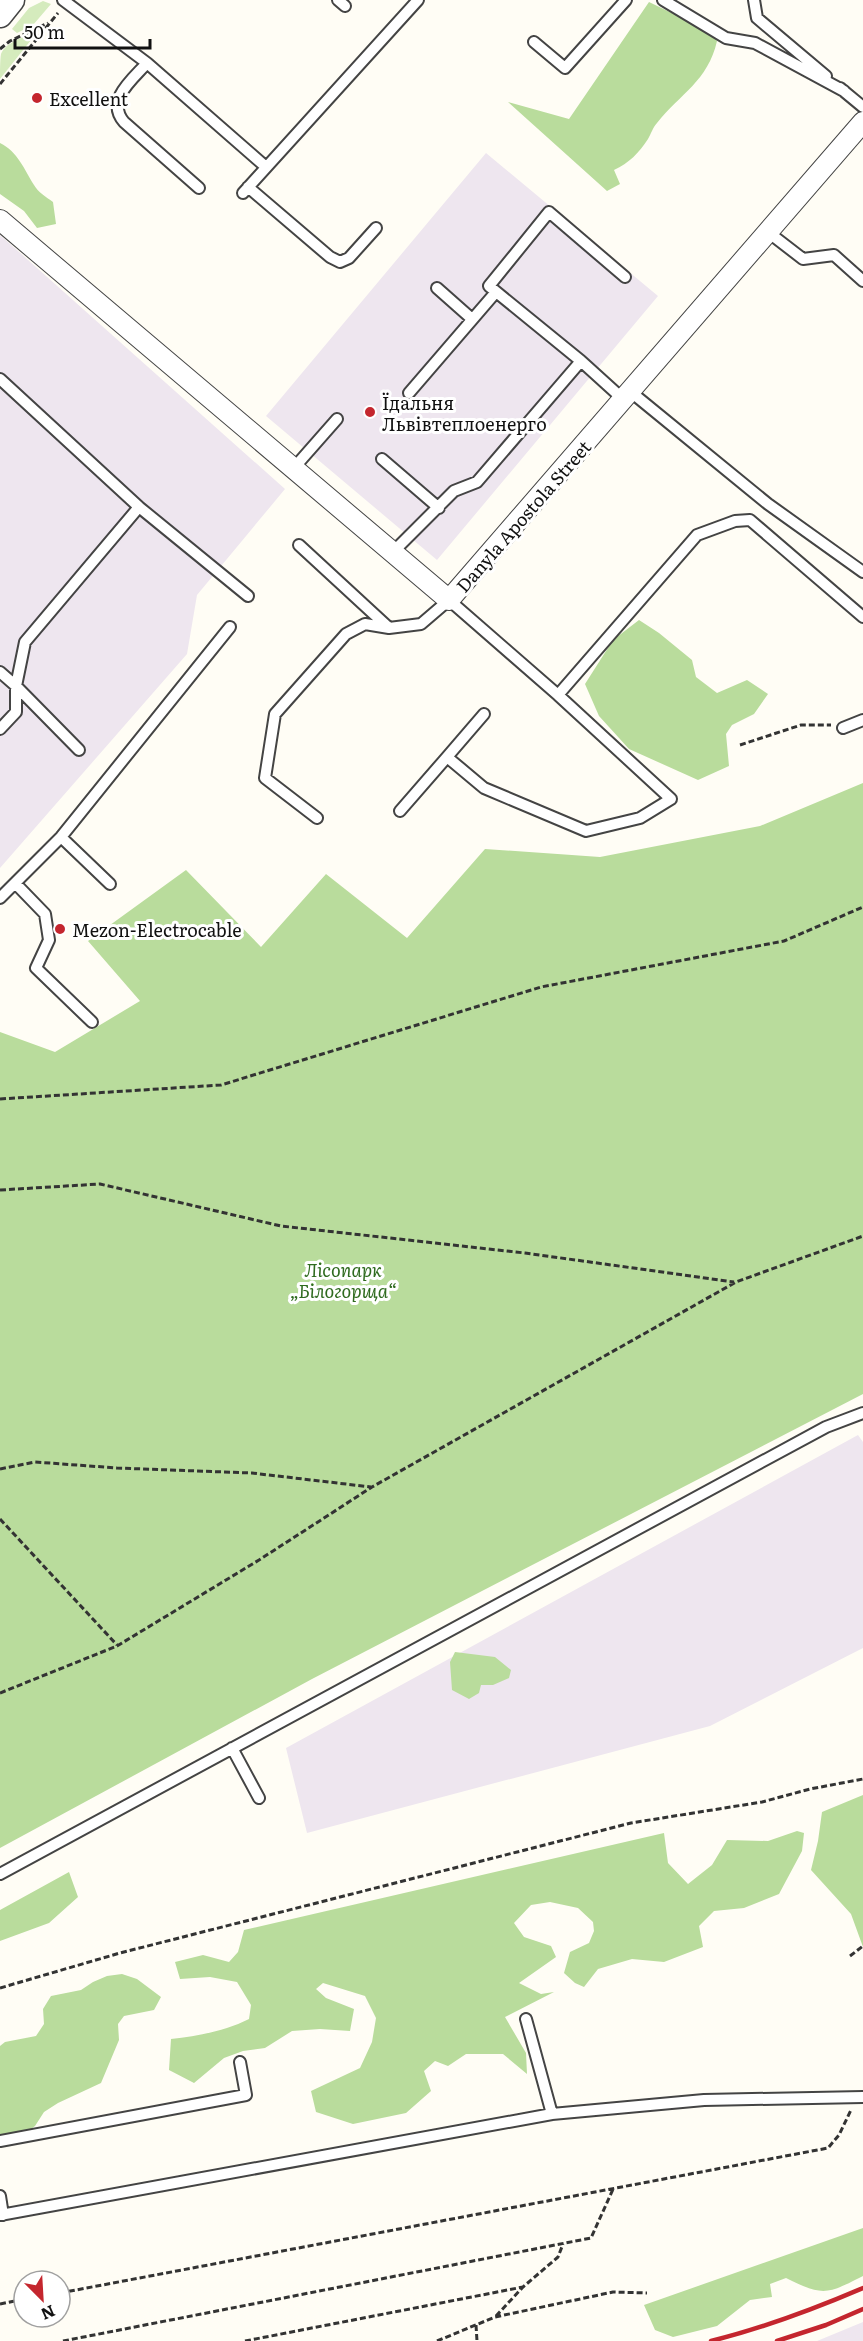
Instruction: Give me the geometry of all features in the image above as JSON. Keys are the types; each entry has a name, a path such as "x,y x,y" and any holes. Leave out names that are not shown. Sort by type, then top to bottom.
{"street":[{"path":"0,15 12,0"},
{"name":"Danyla Apostola Street","path":"0,220 449,600 861,127"}],"lane":[{"path":"63,0 147,63 266,167"},
{"path":"376,228 350,258 340,262 245,190 418,0"},
{"path":"534,42 566,68 626,0"},
{"path":"663,0 726,38 755,43 844,91"},
{"path":"754,0 757,18 863,107"},
{"path":"147,63 119,97 118,113 124,122 199,188"},
{"path":"625,277 549,212 489,285 581,361 768,504 863,572"},
{"path":"768,232 803,259 834,255 863,281"},
{"path":"437,288 472,319"},
{"path":"409,393 496,292"},
{"path":"392,553 454,491 477,482 581,361"},
{"path":"0,379 140,507 248,596"},
{"path":"293,469 337,419"},
{"path":"381,459 439,508"},
{"path":"0,729 16,711 16,686 25,642 140,507"},
{"path":"558,695 697,535 735,521 750,520 863,617"},
{"path":"299,545 389,628"},
{"path":"317,818 265,778 275,714 346,634 366,624 389,628 421,624 449,600 558,695 671,799 640,818 586,831 484,789 447,757"},
{"path":"0,898 61,837 230,627"},
{"path":"0,672 79,750"},
{"path":"400,811 484,714"},
{"path":"843,728 863,720"},
{"path":"61,837 110,884"},
{"path":"15,883 45,914 49,940 36,968 92,1022"},
{"path":"0,1874 826,1427 863,1413"},
{"path":"232,1748 259,1798"},
{"path":"526,2019 552,2114"},
{"path":"0,2141 246,2095 240,2062"},
{"path":"0,2196 2,2215 552,2114 704,2100 859,2097"}],"path":[{"path":"0,84 59,11"},
{"path":"0,49 10,40 50,22"},
{"path":"740,745 801,725 830,724 843,728"},
{"path":"0,1099 221,1085 541,987 784,941 863,907"},
{"path":"0,1191 100,1184 281,1226 525,1253 736,1282"},
{"path":"0,1693 117,1646 259,1560 372,1487 736,1282 863,1236"},
{"path":"0,1469 35,1462 117,1468 252,1473 372,1487"},
{"path":"0,1519 117,1646"},
{"path":"0,1988 120,1953 631,1823 762,1802 810,1789 863,1779"},
{"path":"850,1956 863,1946"},
{"path":"72,2291 828,2148 848,2119 859,2097"},
{"path":"63,2341 591,2238 614,2187"},
{"path":"495,2318 523,2287 558,2257 563,2244"},
{"path":"245,2341 523,2287"},
{"path":"437,2341 495,2318 613,2292 647,2293"},
{"path":"476,2325 477,2341"}],"shaded area":[{"path":"486,153 658,296 437,560 266,416"},
{"path":"0,235 285,489 197,595 187,654 0,868"},
{"path":"858,1435 863,1442 863,1648 710,1726 307,1833 286,1748"},
{"path":"863,2322 863,2341 817,2341"}],"green space":[{"path":"43,1 51,4 33,25 17,33 12,29 29,8"},
{"path":"649,2 707,30 717,41 713,55 700,77 656,125 637,153 614,170 620,184 607,191 508,102 569,119"},
{"path":"39,30 0,79 1,54 4,49 12,42"},
{"path":"0,143 12,151 38,190 53,202 56,224 37,228 24,211 0,194"},
{"path":"639,620 692,660 696,677 717,693 747,680 768,694 754,714 732,725 726,734 729,766 698,780 629,749 599,716 585,684 613,640"},
{"name":"Лісопарк „Білогорща“","path":"863,783 863,1394 312,1679 0,1848 0,1032 55,1052 140,1001 88,941 186,870 261,947 326,874 407,938 485,849 600,857 760,826"},
{"path":"455,1652 495,1657 511,1670 509,1678 493,1685 481,1685 479,1693 469,1699 452,1690 450,1662"},
{"path":"863,1795 863,1947 851,1914 811,1870 822,1812"},
{"path":"797,1831 804,1833 802,1851 779,1894 744,1908 714,1911 699,1926 703,1947 664,1962 632,1959 598,1969 584,1987 575,1983 564,1973 570,1952 589,1943 594,1931 593,1922 578,1908 550,1902 531,1905 514,1923 524,1937 551,1946 556,1957 519,1983 541,1994 554,1992 505,2017 526,2053 527,2074 503,2054 466,2054 448,2066 435,2061 424,2071 431,2091 406,2113 353,2124 316,2112 311,2091 360,2068 372,2042 376,2018 365,1996 323,1983 316,1989 326,1998 354,2009 350,2031 320,2029 292,2031 265,2048 243,2051 224,2058 194,2083 169,2070 171,2039 211,2032 249,2019 251,2005 237,1982 210,1977 180,1979 175,1962 203,1955 229,1962 238,1952 244,1930 664,1833 668,1863 688,1884 712,1865 727,1840 768,1841"},
{"path":"69,1872 78,1897 49,1923 0,1941 0,1910"},
{"path":"122,1974 137,1979 161,1997 154,2010 124,2016 118,2024 119,2040 101,2083 44,2112 35,2126 23,2135 0,2137 0,2046 5,2042 36,2036 44,2024 43,2009 51,1996 81,1990 107,1976"},
{"path":"863,2228 863,2276 841,2287 825,2291 817,2290 786,2278 770,2284 772,2297 750,2300 717,2326 673,2337 655,2330 644,2305"}],"railway":[{"path":"711,2341 788,2318 863,2288"},
{"path":"777,2341 826,2325 863,2309"}],"place":[{"name":"Excellent","path":"37,98"},
{"name":"Їдальня Львівтеплоенерго","path":"370,412"},
{"name":"Mezon-Electrocable","path":"60,929"}]}
